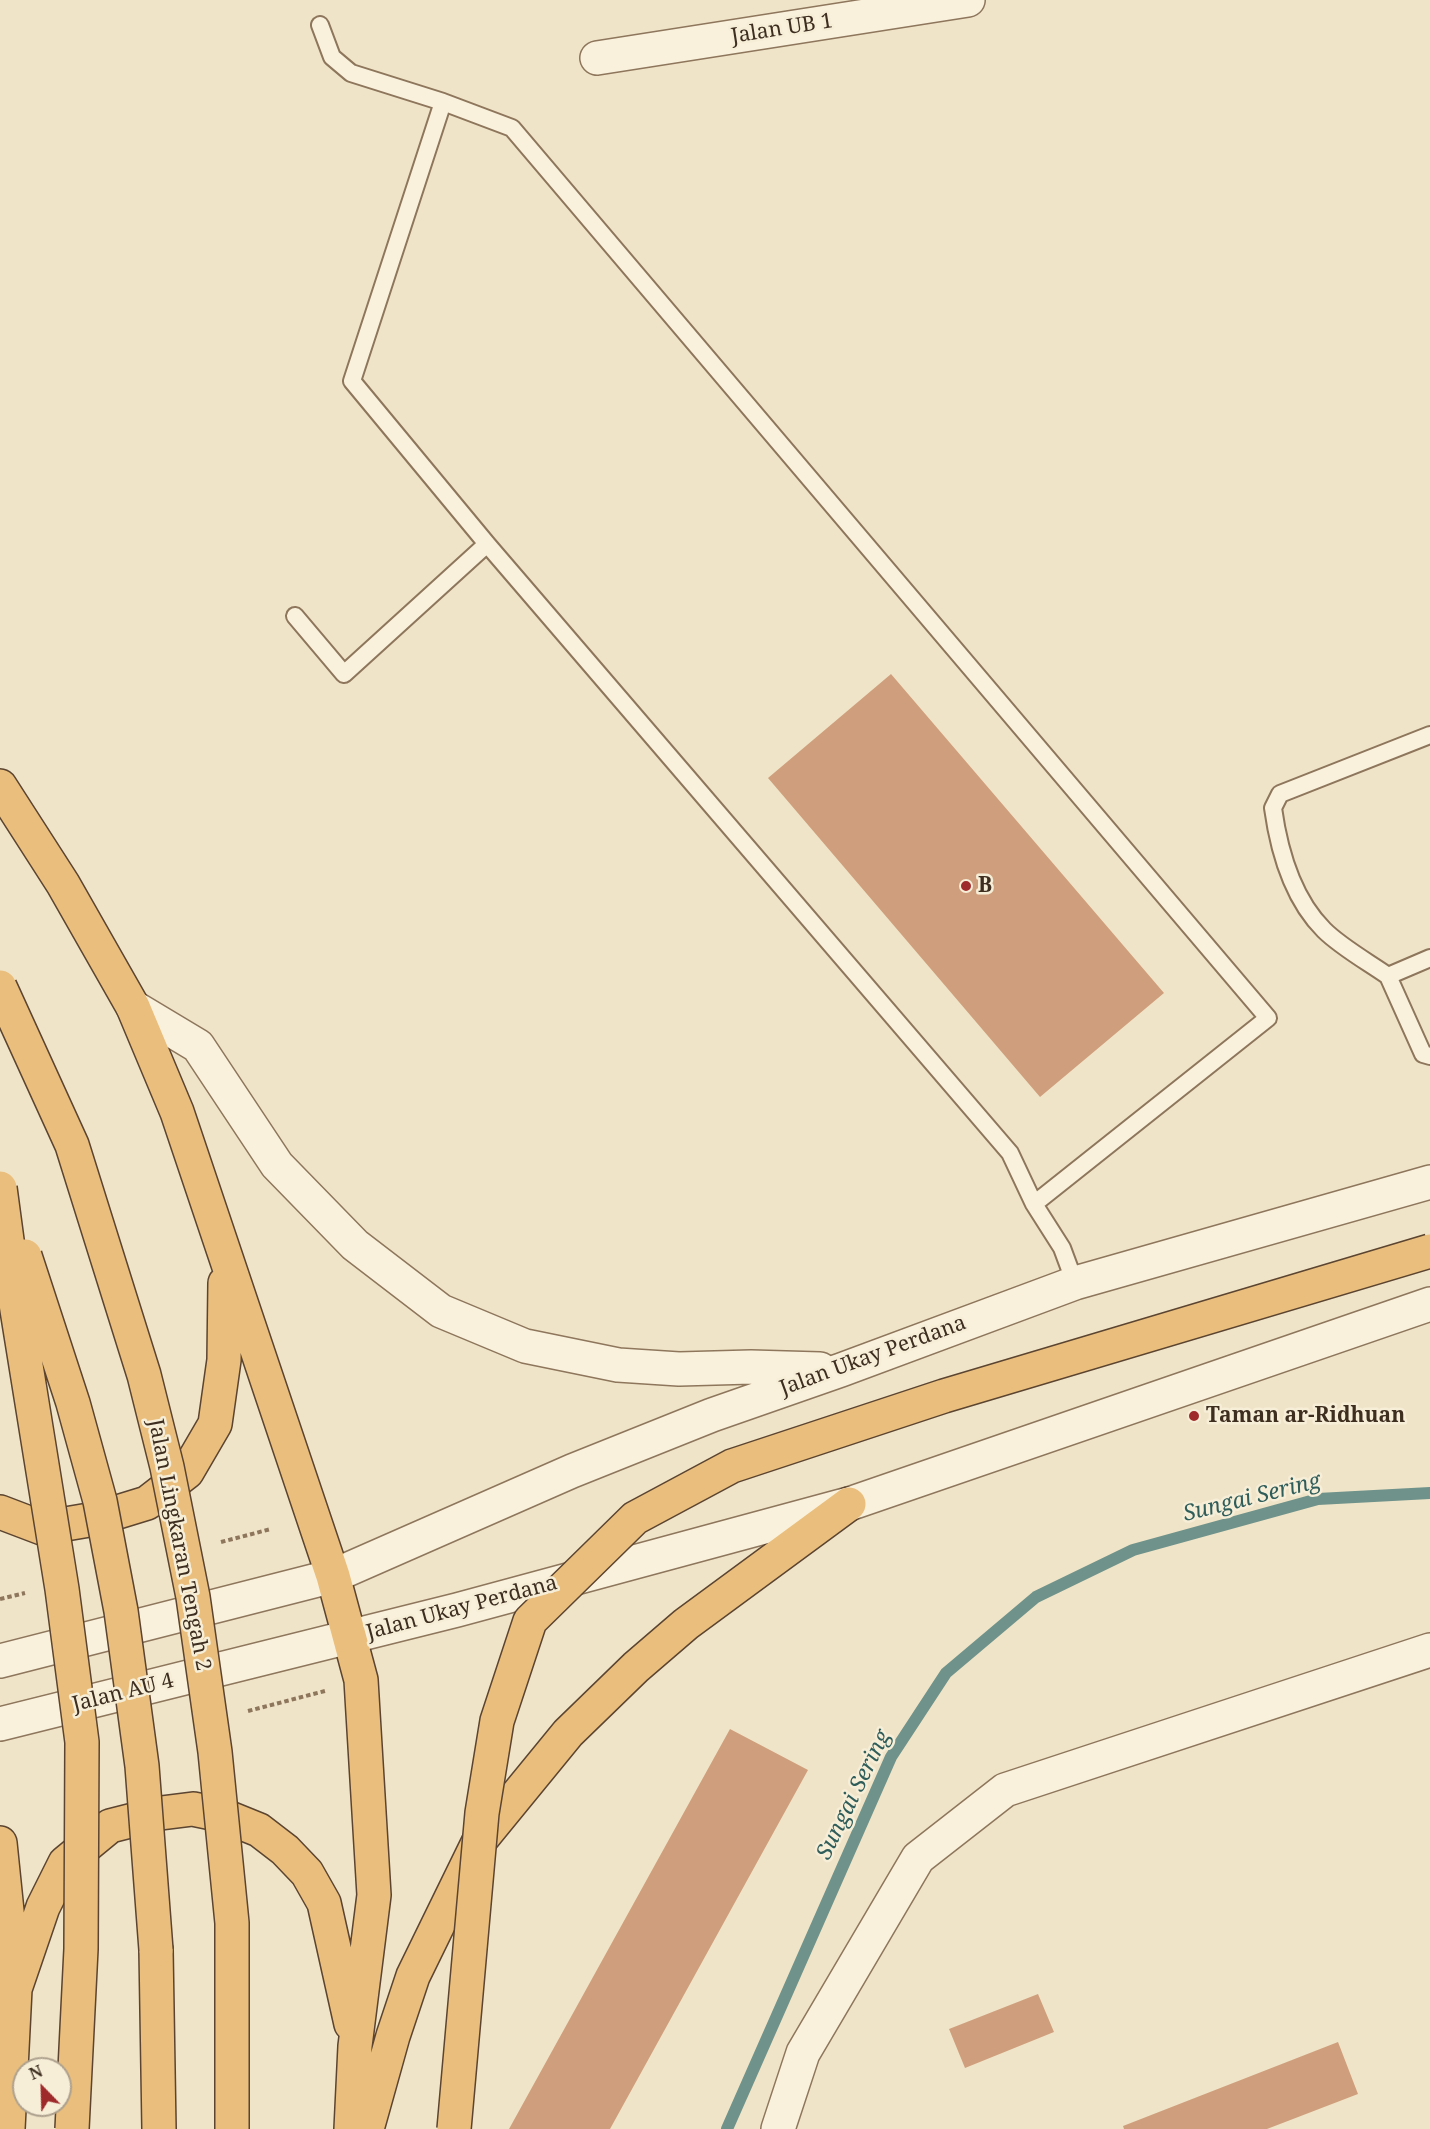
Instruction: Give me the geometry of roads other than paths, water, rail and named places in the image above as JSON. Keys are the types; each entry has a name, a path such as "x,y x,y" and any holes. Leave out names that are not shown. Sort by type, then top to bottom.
{"highway":[{"path":"0,786 63,884 133,1006 177,1113 333,1576 350,1637 361,1680 374,1894 356,2046 351,2129"},
{"name":"Jalan Lingkaran Tengah 2","path":"0,987 72,1145 144,1375 169,1478 193,1597 215,1752 232,1923 232,2129"},
{"path":"0,1178 73,1403 100,1501 121,1611 142,1766 156,1950 159,2129"},
{"path":"0,1188 13,1285 62,1589 82,1742 81,1949 72,2129"},
{"path":"454,2129 464,1993 482,1813 497,1721 530,1621 635,1518 732,1466 944,1396 1430,1251"},
{"path":"0,1512 42,1528 95,1519 147,1503 187,1472 215,1424 224,1360 225,1258"},
{"path":"367,2129 393,2036 413,1976 478,1843 568,1733 636,1667 686,1624 849,1504"},
{"path":"15,1989 43,1907 65,1863 110,1826 161,1813 192,1809 222,1815 259,1830 285,1850 307,1873 324,1903 356,2046"},
{"path":"0,1843 4,1904 15,1989 8,2129"}],"street":[{"name":"Jalan UB 1","path":"597,58 968,0"},
{"path":"133,1006 198,1046 277,1164 355,1245 441,1311 525,1346 618,1365 679,1369 751,1367 841,1370"},
{"name":"Jalan Ukay Perdana","path":"333,1576 583,1467 712,1415 1075,1283 1430,1182"},
{"name":"Jalan Ukay Perdana","path":"350,1637 849,1504 1430,1304"},
{"path":"0,1661 333,1576"},
{"name":"Jalan AU 4","path":"0,1724 350,1637"},
{"path":"777,2129 803,2053 918,1858 1005,1790 1430,1650"}],"lane":[{"path":"320,25 332,57 351,73 443,102 512,128 1268,1018 1034,1204"},
{"path":"443,102 352,381 487,544 1010,1153 1034,1204 1062,1248 1075,1283"},
{"path":"295,616 344,674 487,544"},
{"path":"1430,735 1280,794 1273,808 1282,855 1295,889 1309,914 1326,932 1388,976 1423,1054 1430,1056"},
{"path":"1388,976 1430,958"}],"waterway":[{"name":"Sungai Sering","path":"727,2129 891,1757 946,1673 1036,1597 1133,1550 1318,1499 1430,1493"}],"place":[{"name":"B","path":"966,886"},
{"name":"Taman ar-Ridhuan","path":"1194,1416"}]}
